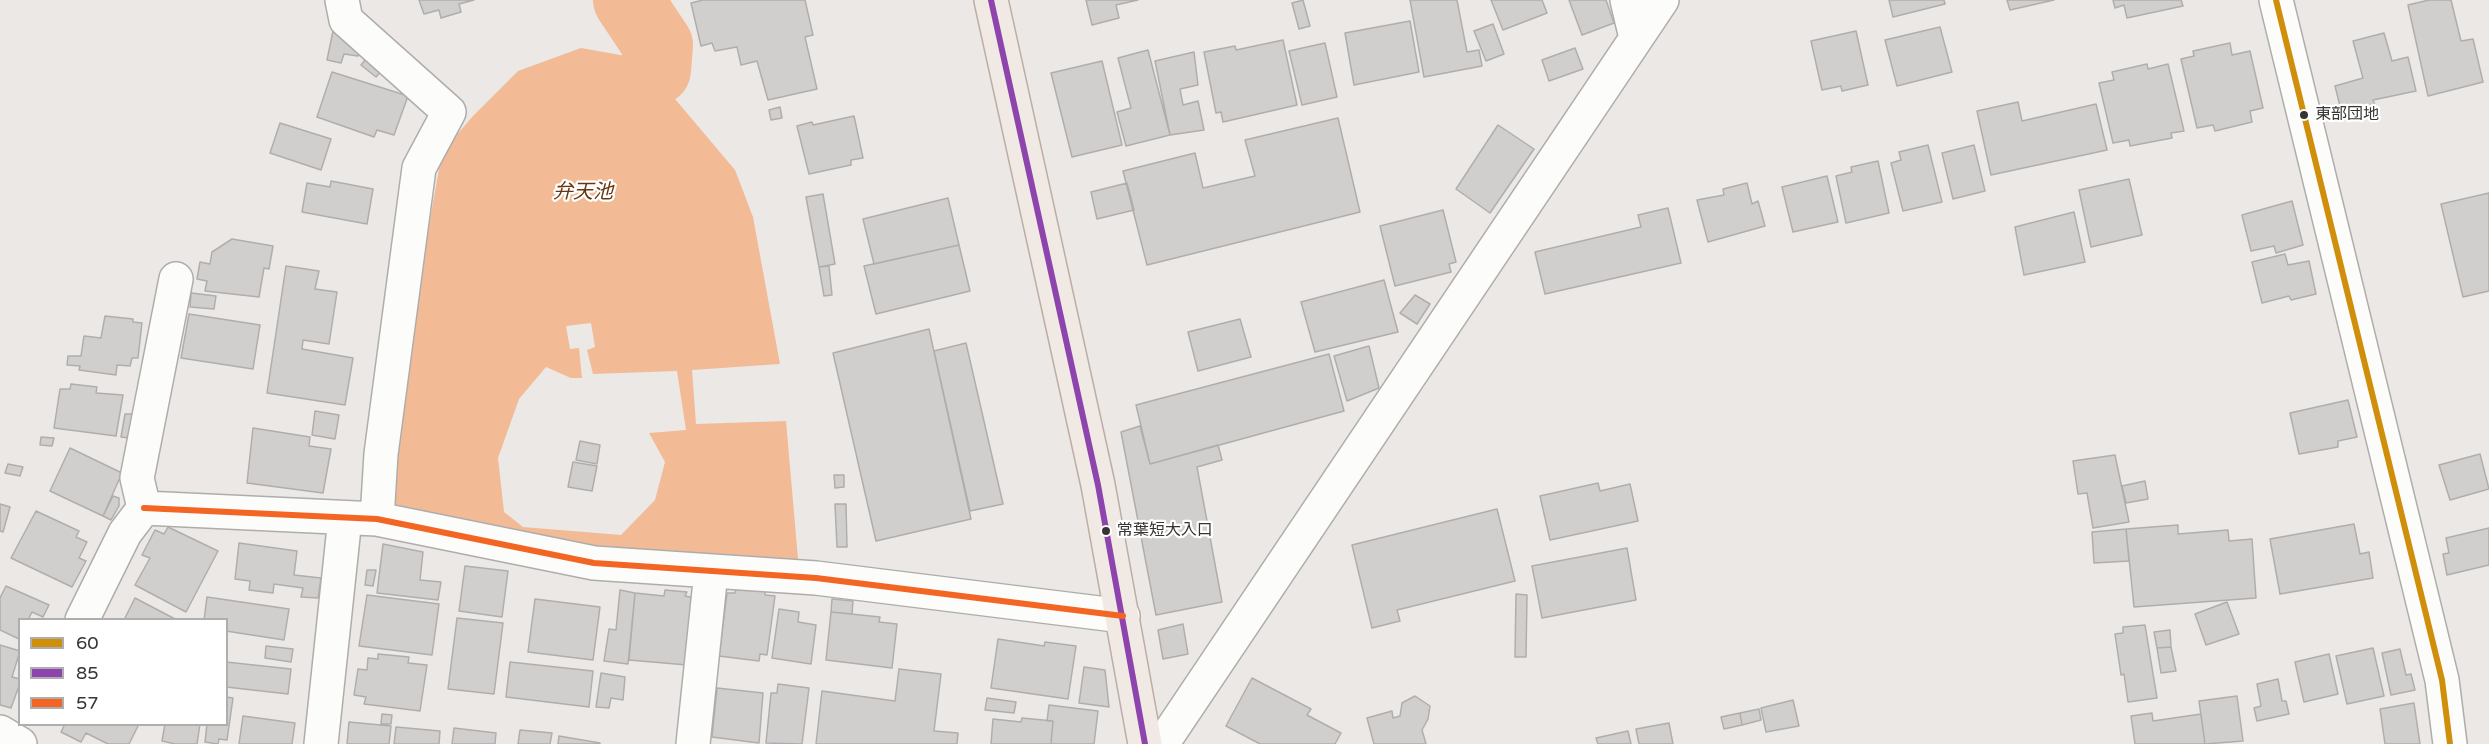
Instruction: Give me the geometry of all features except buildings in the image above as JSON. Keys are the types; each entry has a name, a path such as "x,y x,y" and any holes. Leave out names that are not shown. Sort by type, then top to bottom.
{"main road":[{"path":"991,0 1098,485 1145,744"}],"street":[{"path":"321,744 361,519 381,454 419,168 449,112 346,20 342,0"},
{"path":"1627,0 1636,38"},
{"path":"1162,744 1662,0"},
{"path":"2276,0 2442,680 2450,744"},
{"path":"144,508 137,478 176,279"},
{"path":"144,508 361,519 594,563 816,578 1123,616"},
{"path":"83,618 125,533 144,508"},
{"path":"693,744 711,572"},
{"path":"0,732 20,744 28,726"}],"water":[{"name":"弁天池","path":"581,48 626,56 656,70 675,99 735,170 753,217 780,364 692,370 696,424 786,421 799,570 598,558 390,514 396,482 385,458 401,384 442,152 473,116 518,71","holes":["591,323 595,347 587,350 593,374 677,371 686,430 649,433 665,462 655,500 621,535 523,527 504,512 498,458 519,399 546,367 571,378 582,378 579,348 570,349 566,326"]}],"waterway":[{"path":"628,0 658,45 656,70"}],"transit line":[{"name":"85","path":"991,0 1098,485 1145,744"},
{"name":"60","path":"2276,0 2442,680 2450,744"},
{"name":"57","path":"144,508 377,519 594,563 816,578 1123,616"}],"place":[{"name":"東部団地","path":"2304,115"},
{"name":"常葉短大入口","path":"1106,531"}]}
